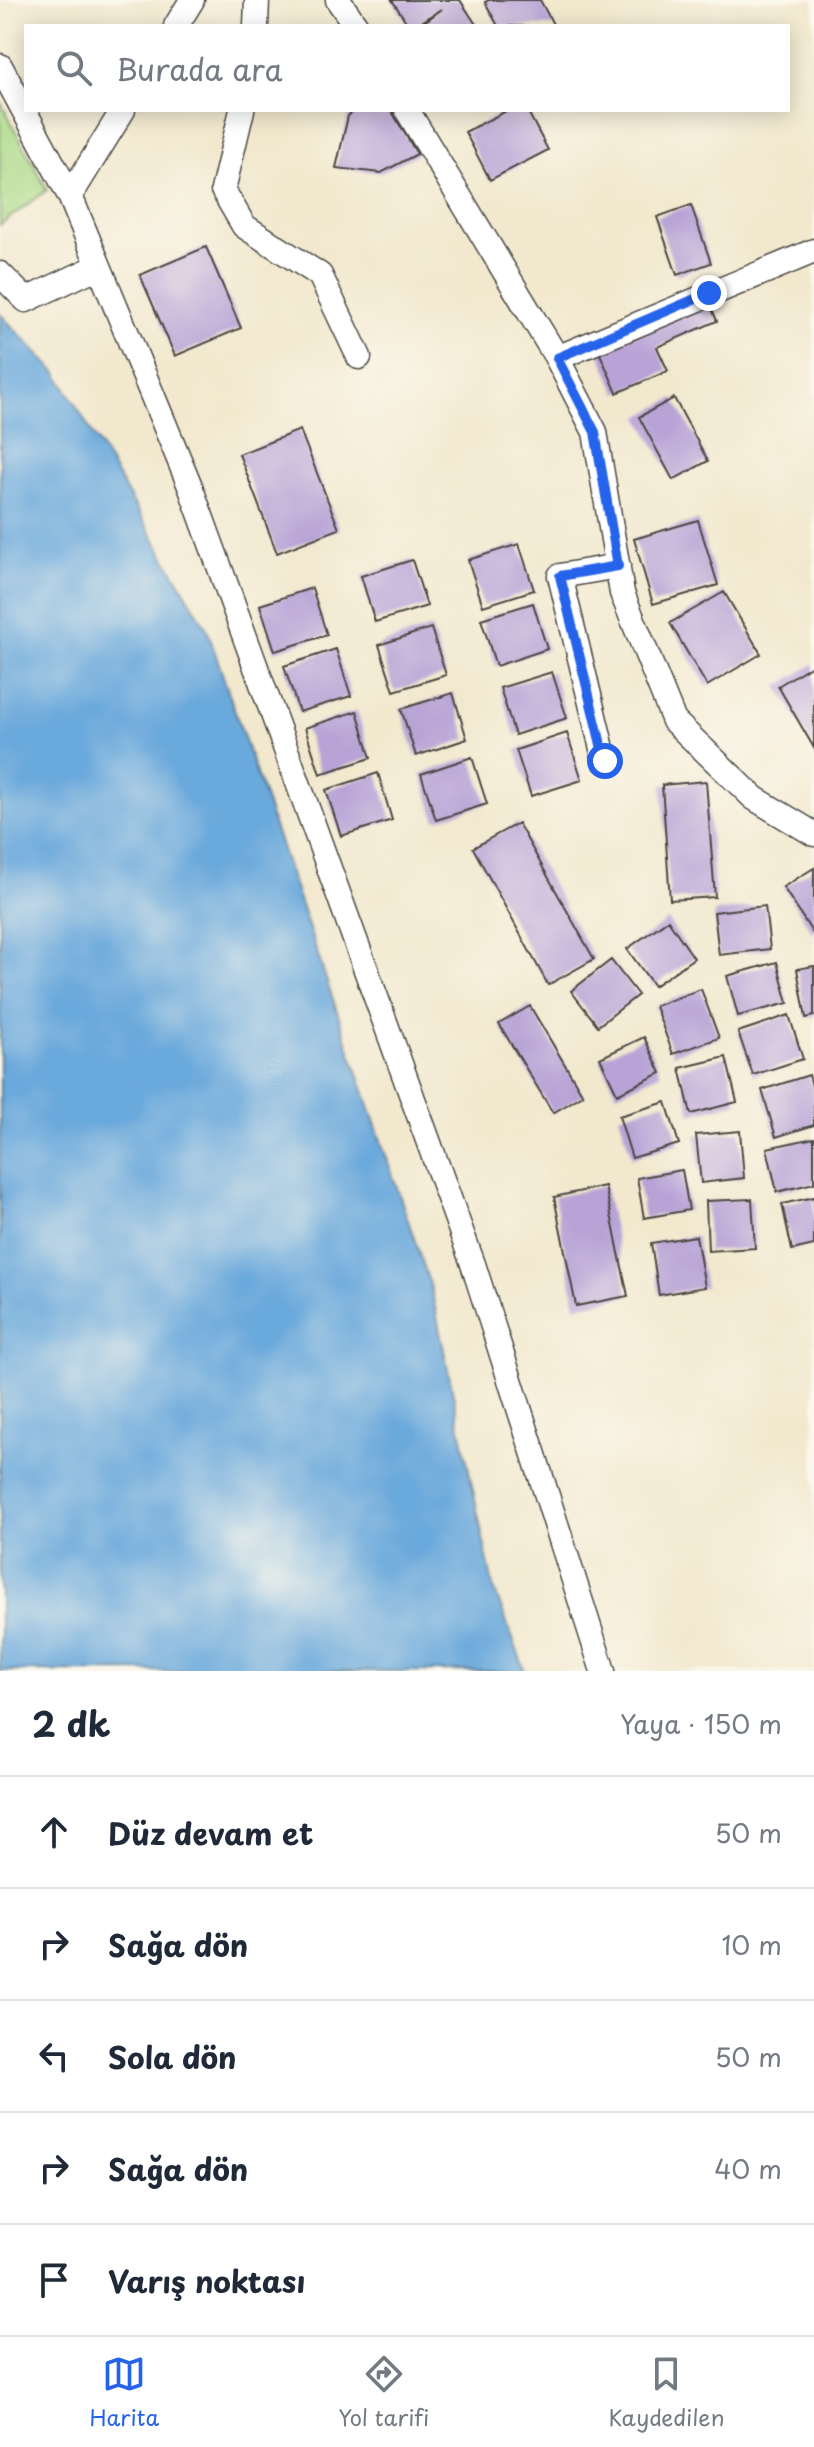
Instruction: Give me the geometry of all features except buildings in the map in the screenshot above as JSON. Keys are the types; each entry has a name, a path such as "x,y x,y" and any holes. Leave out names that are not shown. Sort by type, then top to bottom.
{"street":[{"path":"177,24 192,0"},
{"path":"256,24 257,0"},
{"path":"343,1 355,24"},
{"path":"0,66 24,111"},
{"path":"25,112 70,196 190,486 473,1264 603,1671"},
{"path":"70,196 122,112"},
{"path":"242,112 223,190 244,226 320,275 359,357"},
{"path":"408,112 557,358 595,432 622,593 674,721 754,798 812,831"},
{"path":"557,358 814,251"},
{"path":"0,274 26,300 99,266"},
{"path":"605,761 560,576 618,566"}],"green space":[{"path":"0,101 47,190 0,225"}],"water":[{"path":"0,314 57,373 207,629 431,1288 493,1586 525,1671 0,1671"}],"route":[{"path":"605,761 560,576 618,566 595,432 557,358 709,293"}]}
